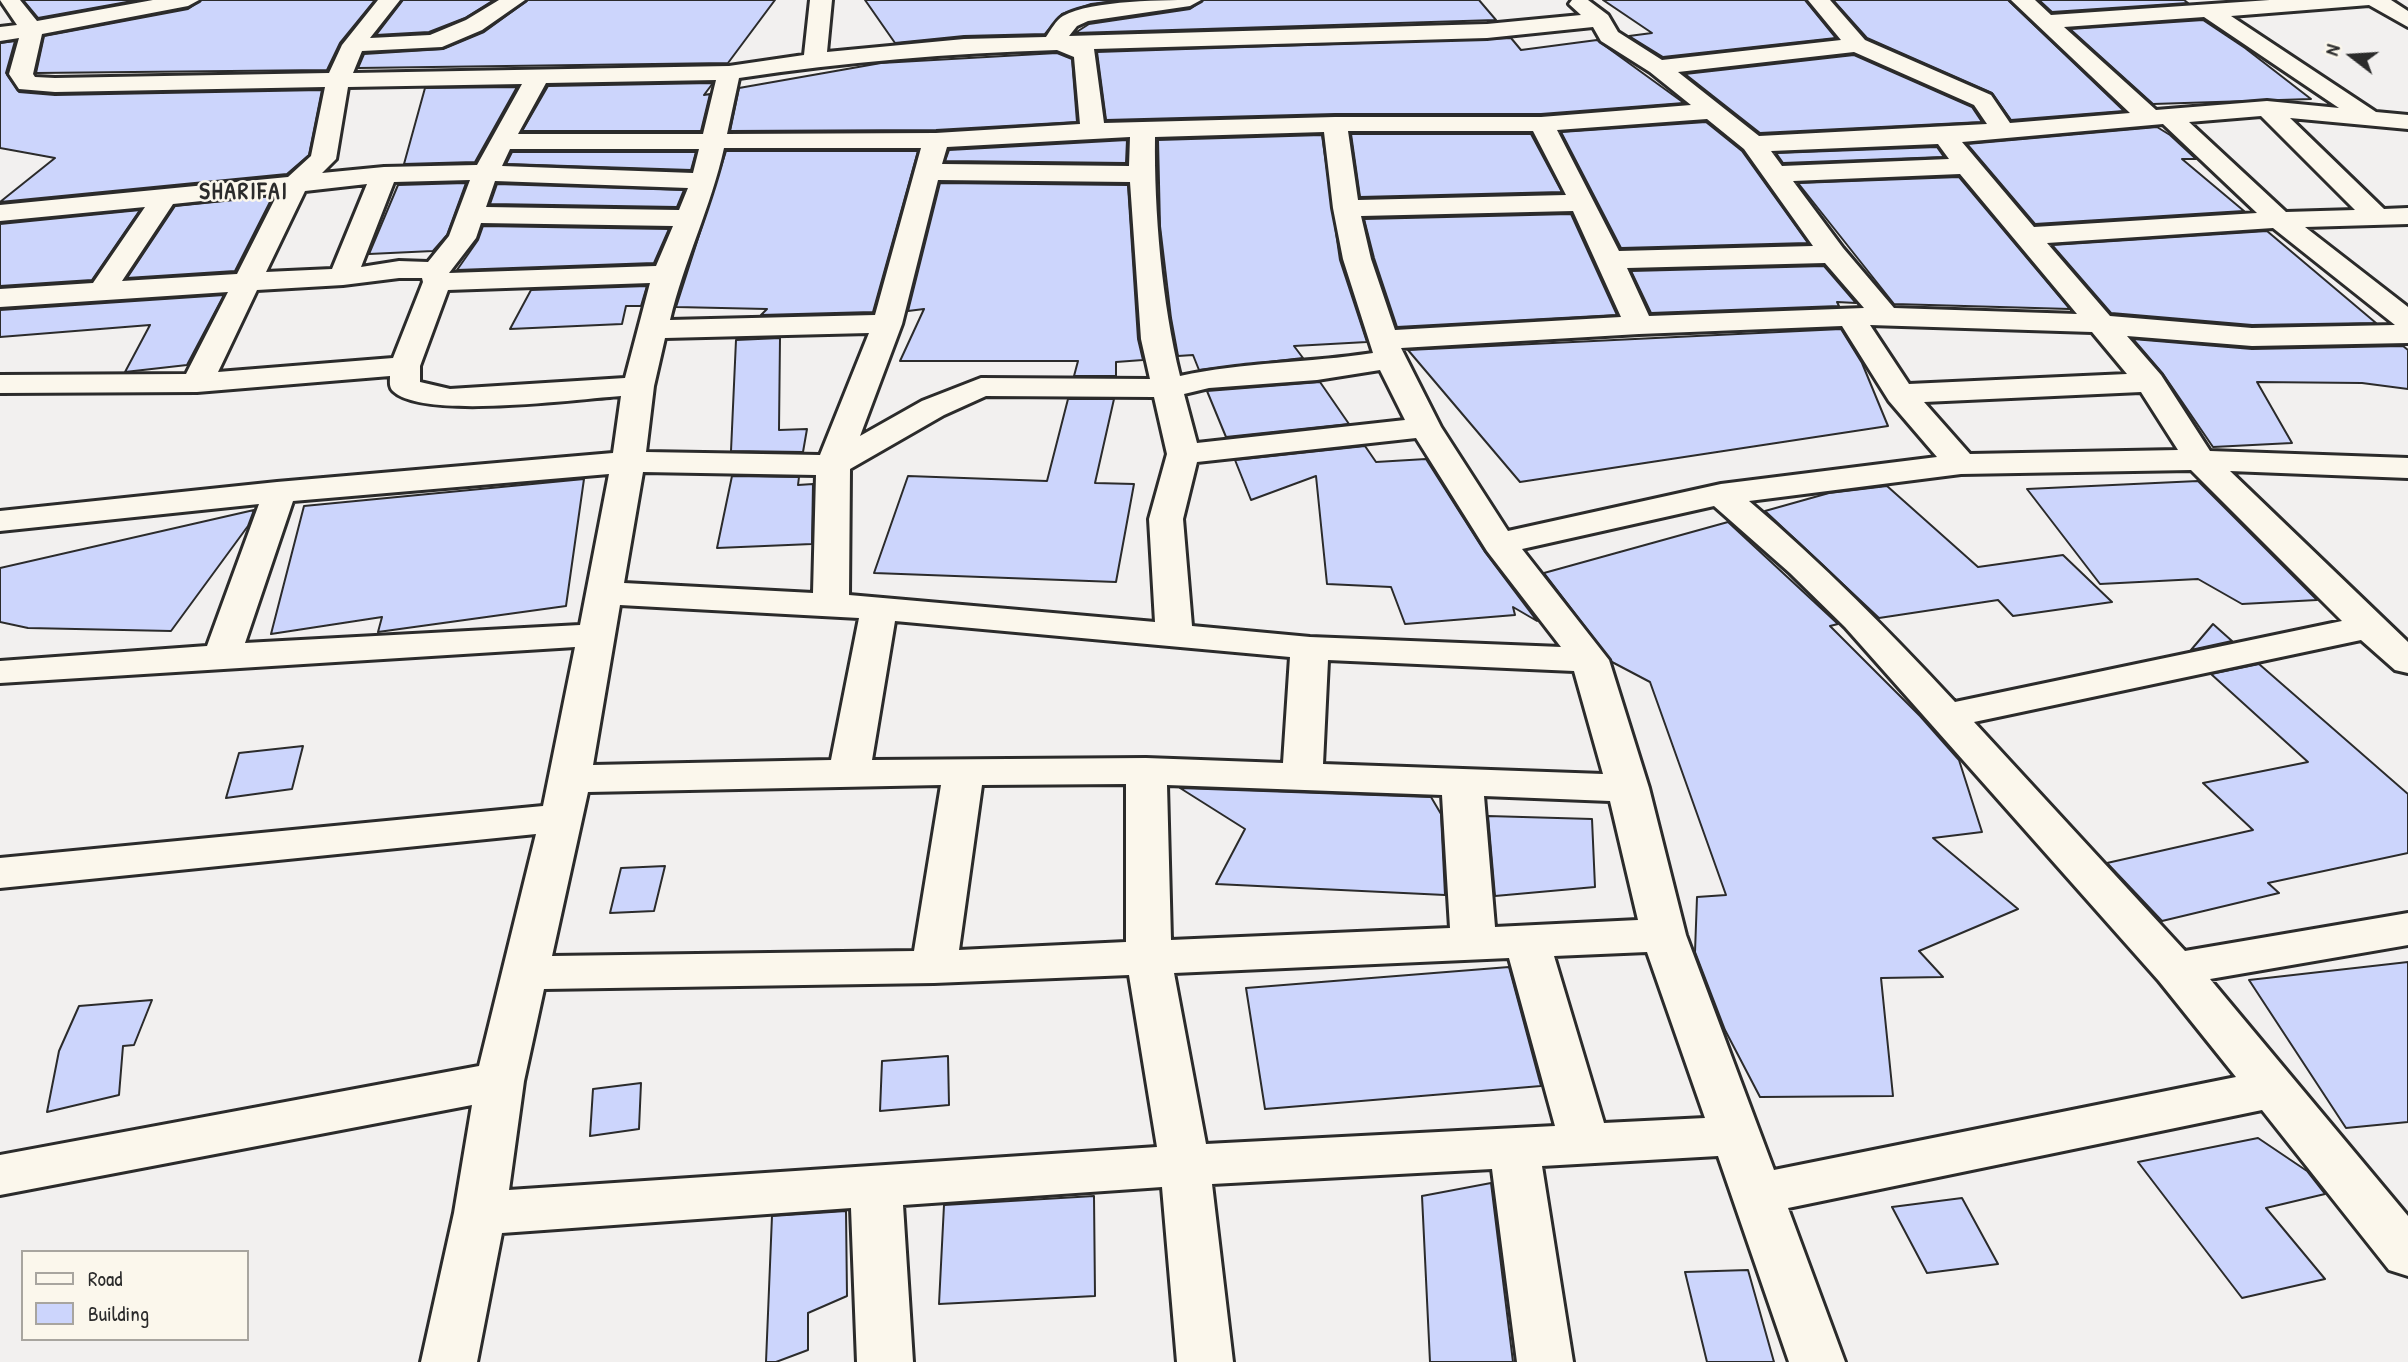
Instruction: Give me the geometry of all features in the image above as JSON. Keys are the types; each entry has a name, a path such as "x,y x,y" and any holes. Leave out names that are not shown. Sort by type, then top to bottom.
{"street":[{"path":"9,0 33,29"},
{"path":"0,34 188,0"},
{"path":"197,383 296,183 323,159 338,80 353,45 389,0"},
{"path":"353,45 443,39 474,25 513,0"},
{"path":"815,60 821,0"},
{"path":"1054,41 1069,20 1083,15 1190,0"},
{"path":"1575,0 1600,20 1609,36 1658,67 1753,144 1833,254 1886,316"},
{"path":"1819,0 1857,45 1983,100 2003,130 1945,136"},
{"path":"2022,0 2044,22 2279,220 2408,321"},
{"path":"2044,22 2364,0"},
{"path":"2376,0 2408,20"},
{"path":"2209,11 2373,120"},
{"path":"33,29 21,74 27,84 729,73 815,60 964,46 1054,41 1475,32 1600,20"},
{"path":"1054,41 1086,53 1093,131"},
{"path":"1658,67 1857,45"},
{"path":"449,1362 480,1213 500,1081 566,798 628,462 638,386 667,274 704,181 729,73"},
{"path":"538,76 485,173 462,238 436,276 405,366 405,386 422,394 450,398 638,386"},
{"path":"2267,108 2376,216"},
{"path":"1753,144 1945,136 2267,108 2408,122"},
{"path":"503,142 936,140 1093,131 1335,124 1541,124 1714,111"},
{"path":"1335,124 1346,208 1357,259 1387,350 1425,427 1499,544 1590,660 1628,788 1664,935 1817,1362"},
{"path":"1541,124 1583,203 1639,325"},
{"path":"1143,131 1142,174 1156,339 1183,454 1166,519 1174,633"},
{"path":"1945,136 1966,166 2150,382 2200,460 2408,662"},
{"path":"831,606 833,465 887,324 930,172 936,140"},
{"path":"1774,174 1966,166"},
{"path":"930,172 1142,174"},
{"path":"0,214 384,175 485,173 704,181"},
{"path":"343,277 384,175"},
{"path":"102,290 165,196"},
{"path":"1346,208 1583,203"},
{"path":"471,215 690,218"},
{"path":"2028,236 2279,220 2408,216"},
{"path":"1609,260 1833,254"},
{"path":"0,299 248,280 343,277 413,267 436,276 667,274"},
{"path":"0,521 277,492 628,462 833,465 933,408 981,387 1167,388 1209,379 1317,371 1387,350 1639,325 1886,316 2102,324 2202,335 2252,337 2408,334"},
{"path":"1851,318 1900,394 1962,464"},
{"path":"653,329 887,324"},
{"path":"0,384 197,383 405,366"},
{"path":"1900,394 2150,382"},
{"path":"1183,454 1425,427"},
{"path":"1499,544 1721,494 1962,464 2200,460 2408,468"},
{"path":"222,656 276,508 277,492"},
{"path":"1721,494 1812,574 1945,716 2175,969 2271,1089 2399,1230"},
{"path":"605,593 879,608 1174,633 1310,648 1590,660"},
{"path":"849,773 879,608"},
{"path":"1945,716 2369,627"},
{"path":"0,672 222,656 597,635"},
{"path":"1302,776 1310,648"},
{"path":"0,873 566,798 849,773 1146,771 1462,780 1628,788"},
{"path":"1146,771 1149,959 1185,1165 1205,1362"},
{"path":"934,967 963,774"},
{"path":"1462,780 1474,944"},
{"path":"2175,969 2408,929"},
{"path":"524,973 934,967 1664,935"},
{"path":"1526,939 1585,1145"},
{"path":"0,1175 500,1081"},
{"path":"1756,1194 2271,1089"},
{"path":"480,1213 1185,1165 1736,1136"},
{"path":"1514,1148 1545,1362"},
{"path":"876,1186 885,1362"}],"building":[{"path":"23,0 138,0 38,18"},
{"path":"201,0 375,0 340,43 327,70 36,73 44,36 188,9"},
{"path":"403,0 494,0 465,18 429,32 376,35"},
{"path":"528,0 775,0 728,63 358,68 364,54 443,49 484,32"},
{"path":"865,0 1123,0 1091,4 1062,14 1045,34 964,36 895,43"},
{"path":"1203,0 1479,0 1496,20 1075,33 1089,24 1190,9"},
{"path":"1603,0 1805,0 1836,38 1663,57 1629,36 1652,33"},
{"path":"1833,0 2008,0 2124,111 2011,120 1992,93 1867,38"},
{"path":"2039,0 2184,0 2188,3 2052,12"},
{"path":"2203,20 2245,48 2311,99 2153,104 2070,29"},
{"path":"1511,38 1521,50 1597,40 1684,103 1541,114 1335,114 1106,120 1097,52"},
{"path":"15,41 6,73 19,92 55,95 322,90 309,155 287,174 0,202 55,158 0,148 0,43"},
{"path":"1057,53 1072,59 1077,122 936,130 730,131 739,88 881,63"},
{"path":"1854,55 1972,107 1982,122 1760,133 1685,74"},
{"path":"713,83 704,95 710,94 701,131 522,131 548,86"},
{"path":"517,87 475,162 404,164 425,88"},
{"path":"1706,122 1742,151 1808,243 1621,248 1561,132"},
{"path":"2157,127 2196,159 2182,159 2244,211 2035,224 1967,144"},
{"path":"1351,134 1531,134 1562,192 1360,197"},
{"path":"1322,135 1340,260 1367,342 1294,346 1303,358 1199,370 1193,355 1178,356 1171,318 1160,226 1158,140"},
{"path":"1127,140 1126,163 945,161 949,150"},
{"path":"1937,147 1944,157 1783,163 1776,153"},
{"path":"726,151 918,151 873,312 761,315 767,309 676,307"},
{"path":"512,152 696,152 691,170 506,164"},
{"path":"1959,177 2070,309 1894,304 1798,183"},
{"path":"466,183 447,235 433,251 369,254 398,185"},
{"path":"940,183 1128,185 1138,339 1143,360 1116,362 1116,376 1074,376 1078,361 900,361 924,309 908,311"},
{"path":"497,184 684,190 677,207 490,204"},
{"path":"273,196 235,271 127,278 175,206"},
{"path":"140,210 92,280 0,286 0,224"},
{"path":"1571,214 1617,315 1397,327 1364,219"},
{"path":"483,226 669,229 654,263 457,270 478,240"},
{"path":"2267,231 2376,323 2252,325 2111,313 2052,245"},
{"path":"1824,266 1856,303 1837,302 1839,306 1651,313 1631,271"},
{"path":"647,286 641,306 626,306 622,324 510,329 531,290"},
{"path":"224,295 187,365 125,372 150,325 0,337 0,310"},
{"path":"1841,329 1862,363 1888,426 1520,482 1408,350"},
{"path":"780,338 779,430 807,429 803,452 731,451 736,340"},
{"path":"2133,339 2252,349 2403,346 2408,350 2408,389 2362,383 2257,382 2292,443 2213,447 2163,374"},
{"path":"1320,382 1349,424 1226,437 1207,391"},
{"path":"1068,399 1114,399 1095,483 1134,484 1116,582 874,573 908,476 1047,481"},
{"path":"1365,446 1376,462 1426,459 1485,552 1537,621 1513,607 1515,615 1405,624 1391,587 1327,584 1316,476 1251,500 1235,460"},
{"path":"732,476 799,477 798,485 813,484 812,544 717,548"},
{"path":"584,479 566,606 378,632 382,617 271,634 304,506"},
{"path":"2198,481 2317,600 2242,604 2198,579 2100,584 2027,489"},
{"path":"1887,486 1978,567 2063,555 2112,602 2013,616 1998,600 1879,618 1765,511 1829,493"},
{"path":"254,510 248,526 171,631 28,628 0,622 0,568"},
{"path":"1728,522 1838,624 1830,626 1920,716 1959,760 1982,832 1933,838 2018,909 1919,951 1943,977 1881,978 1893,1096 1760,1097 1725,1030 1695,952 1697,897 1726,895 1650,682 1612,662 1544,573"},
{"path":"2213,624 2232,641 2191,650"},
{"path":"2259,664 2408,794 2408,853 2268,883 2279,893 2162,921 2107,863 2253,830 2203,783 2308,762 2211,674"},
{"path":"303,746 292,789 226,798 239,753"},
{"path":"1180,788 1431,797 1441,814 1445,895 1216,884 1245,829"},
{"path":"1488,816 1592,819 1595,887 1495,896"},
{"path":"665,866 654,911 610,913 621,868"},
{"path":"2408,962 2408,1122 2346,1128 2249,980"},
{"path":"1509,967 1541,1086 1265,1109 1246,988"},
{"path":"152,1000 134,1045 123,1046 119,1095 47,1112 59,1051 79,1006"},
{"path":"948,1056 949,1105 880,1111 882,1061"},
{"path":"641,1083 639,1129 590,1136 593,1089"},
{"path":"2258,1138 2307,1171 2325,1194 2266,1208 2325,1279 2242,1298 2138,1162"},
{"path":"1491,1183 1513,1362 1430,1362 1422,1196"},
{"path":"1094,1196 1095,1296 939,1304 944,1205"},
{"path":"1962,1198 1998,1264 1927,1273 1892,1207"},
{"path":"846,1211 847,1296 808,1313 808,1350 776,1362 766,1362 772,1216"},
{"path":"1748,1270 1774,1362 1707,1362 1685,1272"}],"district":[{"name":"SHARIFAI","path":"244,193"}]}
